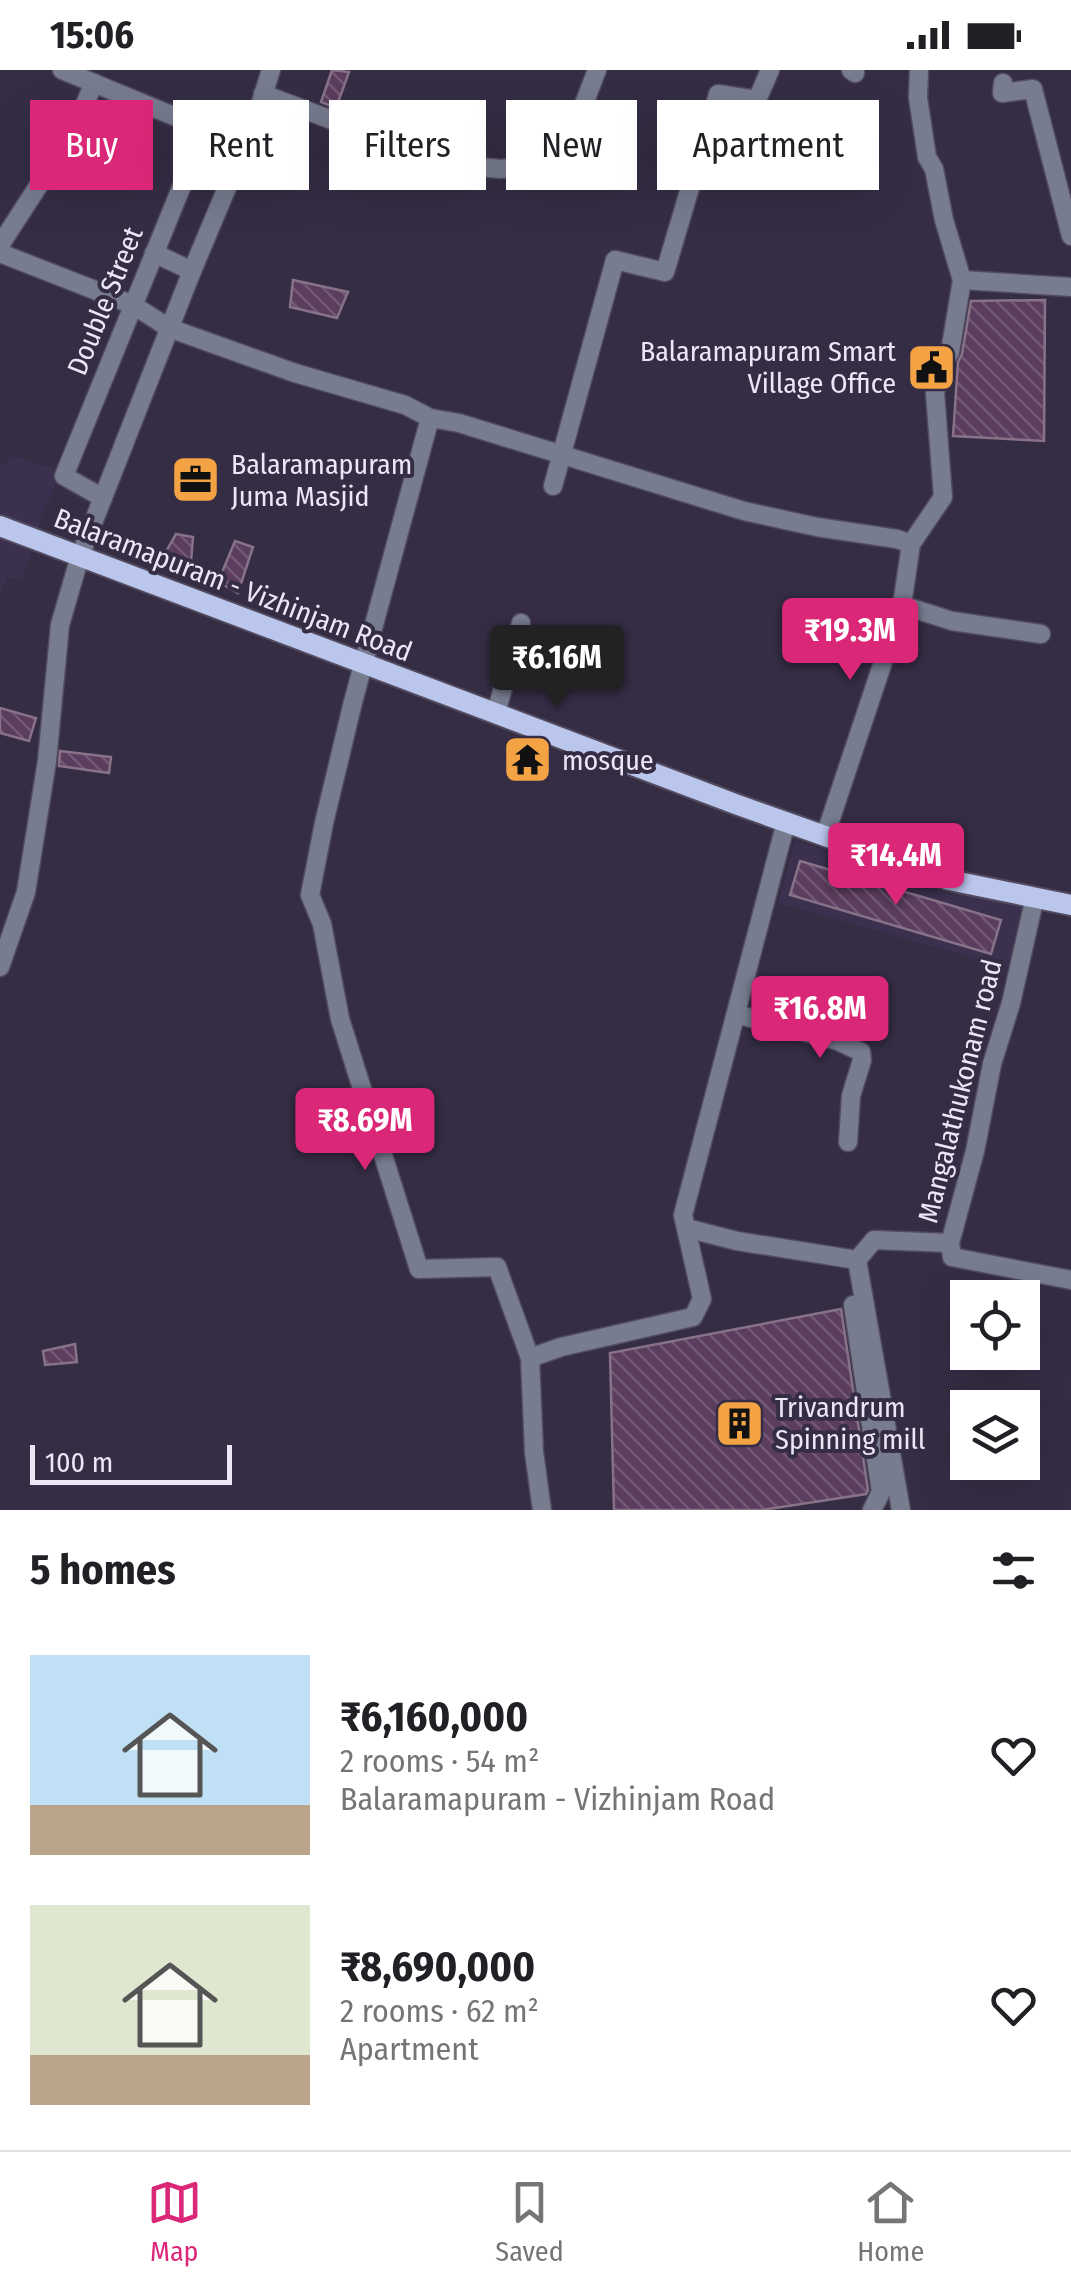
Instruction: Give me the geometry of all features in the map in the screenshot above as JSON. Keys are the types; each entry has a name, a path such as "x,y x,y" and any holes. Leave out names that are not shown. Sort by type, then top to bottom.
{"main road":[{"name":"Balaramapuram - Vizhinjam Road","path":"0,526 949,880 1071,905"}],"street":[{"path":"62,70 173,115"},
{"path":"261,100 271,70"},
{"path":"263,94 448,164 501,169 572,160 582,109 597,70"},
{"path":"553,486 615,260 665,272 718,94 758,100 770,70"},
{"path":"825,836 902,605 911,544 943,497 936,393 943,362 950,352 962,280 928,157 918,98 920,70"},
{"path":"0,246 72,134 94,83"},
{"path":"1002,83 1002,93 1033,90 1071,236"},
{"name":"Double Street","path":"102,498 64,476 180,190"},
{"path":"0,967 26,892 46,761 60,625 80,556 226,190"},
{"path":"154,253 192,271"},
{"path":"0,254 133,305 170,328 405,406 430,418 460,422 744,510 911,544"},
{"path":"962,280 1071,287"},
{"path":"430,418 362,663 310,895 322,924 340,1018 420,1269 497,1267 530,1358 534,1452 542,1510"},
{"path":"902,605 952,621 1041,634"},
{"path":"496,713 521,623"},
{"path":"530,1358 561,1347 693,1317 702,1299 683,1215 786,822"},
{"name":"Mangalathukonam road","path":"852,1259 874,1240 950,1242 1035,897"},
{"path":"736,1014 838,1041 861,1052 850,1096 848,1142"},
{"path":"686,1228 737,1242 852,1259"},
{"path":"950,1242 952,1257 1071,1280"},
{"path":"852,1259 882,1492 872,1510"},
{"path":"852,1259 901,1510"}],"shaded area":[{"path":"10,457 59,468 40,518 39,533 0,518 0,464 6,465"},
{"path":"0,536 33,549 21,580 7,577 0,593"},
{"path":"795,841 1026,909 1010,968 778,903"}],"building":[{"path":"332,70 349,72 339,100 329,100 329,105 321,102"},
{"path":"293,280 348,292 337,318 290,307"},
{"path":"1045,300 1044,441 953,436 958,362 971,301"},
{"path":"176,534 193,537 190,574 159,564"},
{"path":"235,541 253,547 238,593 218,582"},
{"path":"0,708 36,718 29,741 0,733"},
{"path":"60,751 111,757 109,773 59,766"},
{"path":"800,861 1001,920 991,954 790,895"},
{"name":"Trivandrum Spinning mill","path":"841,1309 866,1494 762,1510 614,1510 610,1353"},
{"path":"75,1344 77,1362 45,1365 43,1351"}],"place":[{"name":"Balaramapuram Smart Village Office","path":"931,367"},
{"name":"Balaramapuram Juma Masjid","path":"196,480"},
{"name":"mosque","path":"527,760"},
{"name":"Trivandrum Spinning mill","path":"740,1423"}]}
